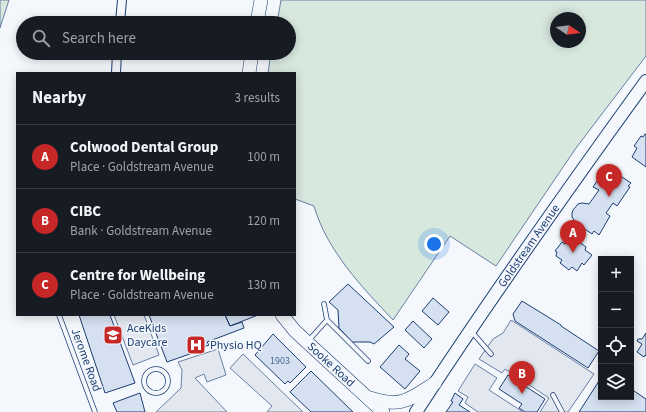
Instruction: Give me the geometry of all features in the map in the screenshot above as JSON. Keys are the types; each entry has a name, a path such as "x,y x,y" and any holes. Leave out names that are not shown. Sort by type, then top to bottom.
{"main road":[{"path":"258,16 261,0"},
{"path":"249,72 251,60"},
{"name":"Sooke Road","path":"283,316 295,331 383,412"},
{"path":"366,396 383,402 399,403 411,399 435,383"}],"street":[{"path":"121,16 122,0"},
{"path":"116,72 117,60"},
{"name":"Goldstream Avenue","path":"416,412 470,330 551,213 646,81"}],"lane":[{"path":"324,304 327,320 368,361"},
{"name":"Jerome Road","path":"59,316 95,412"},
{"path":"307,342 327,320"},
{"path":"470,330 492,354"},
{"path":"155,369 165,374 167,378 167,385 162,391 154,393 147,390 145,386 144,378 148,372 155,369"},
{"path":"553,395 562,412"}],"shaded area":[{"path":"0,0 9,0 0,28"},
{"path":"281,0 646,0 646,56 576,148 496,266 450,236 393,320 369,295 347,268 327,238 314,206 296,199 296,72 268,72 270,60 296,60 296,16 278,16"},
{"path":"114,316 144,316 159,355 133,365"},
{"path":"511,320 594,374 568,412 540,412 549,398 505,369 502,373 479,359 493,339 503,333"},
{"path":"218,349 226,375 207,382 204,374 195,378 227,412 156,412 181,388 182,370 178,362"},
{"path":"243,354 303,412 267,412 272,406 230,368"},
{"path":"475,364 497,378 489,390 523,412 478,412 465,403 468,397 458,391"}],"building":[{"path":"645,134 646,167 632,157 637,148 634,146 641,136 643,137"},
{"path":"607,167 631,183 628,186 630,187 617,206 613,203 606,213 610,216 599,235 594,231 592,234 576,223 572,217 572,213 578,204 589,204 599,190 593,187"},
{"path":"574,236 586,247 585,250 592,255 584,265 582,263 577,271 572,267 569,270 560,263 562,260 556,256 557,252 555,251 562,242 565,244 568,241 570,242"},
{"path":"348,284 394,327 374,344 370,342 352,342 339,328 338,310 329,302"},
{"path":"433,298 449,312 438,325 422,311"},
{"path":"522,301 561,325 598,350 598,353 588,368 515,321 513,314"},
{"path":"79,316 110,316 135,383 105,393"},
{"path":"149,316 225,316 230,326 242,322 244,328 207,342 209,345 200,348 201,350 167,362"},
{"path":"225,316 255,316 230,326"},
{"path":"413,321 432,339 424,348 405,330"},
{"path":"646,333 646,356 645,355 644,357 637,352 642,344 637,341 638,339 642,339"},
{"path":"273,334 306,367 290,383 288,381 285,384 255,355"},
{"path":"399,345 409,354 405,359 420,371 405,389 380,367"},
{"path":"311,371 353,412 311,412 290,392"},
{"path":"508,375 545,399 537,412 525,412 519,408 522,404 499,389"},
{"path":"598,383 598,400 634,400 634,391 646,399 646,412 579,412"},
{"path":"140,393 145,412 117,412 113,403"},
{"path":"455,393 463,399 459,405 470,412 446,412 453,402 451,401"}],"place":[{"name":"Centre for Wellbeing","path":"609,197"},
{"name":"Colwood Dental Group","path":"573,253"},
{"name":"AceKids Daycare","path":"113,335"},
{"name":"Physio HQ","path":"196,345"},
{"name":"CIBC","path":"522,394"}]}
